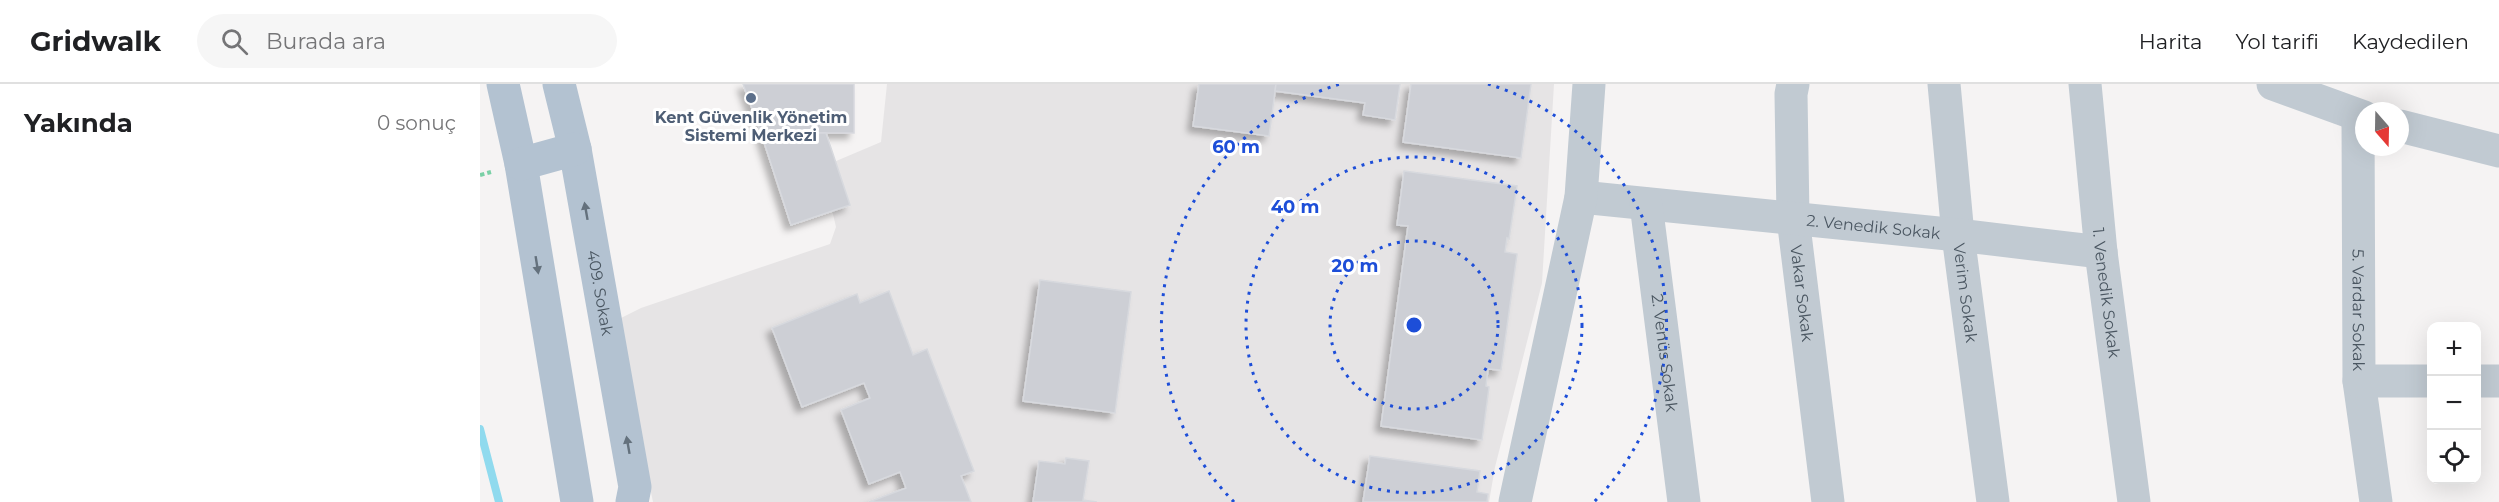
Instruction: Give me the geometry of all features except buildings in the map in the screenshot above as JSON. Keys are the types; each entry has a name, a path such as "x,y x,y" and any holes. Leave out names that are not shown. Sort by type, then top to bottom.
{"main road":[{"path":"503,84 521,164 577,502"},
{"name":"409. Sokak","path":"559,84 575,149 635,487 632,502"},
{"path":"521,164 575,149"}],"street":[{"path":"1515,502 1581,196 1589,84"},
{"name":"Vakar Sokak","path":"1793,84 1791,94 1793,218 1828,502"},
{"name":"Verim Sokak","path":"1944,84 1958,235 1993,502"},
{"name":"1. Venedik Sokak","path":"2085,84 2101,252 2134,502"},
{"path":"2273,84 2355,114"},
{"path":"2409,128 2499,151"},
{"name":"5. Vardar Sokak","path":"2361,156 2359,381 2376,502"},
{"name":"2. Venedik Sokak","path":"1581,196 2101,252"},
{"name":"2. Venüs Sokak","path":"1646,204 1684,502"},
{"path":"2359,381 2427,381"},
{"path":"2481,381 2499,381"}],"shaded area":[{"path":"887,84 1554,84 1542,283 1495,467 1489,502 653,502 615,321 641,308 830,244 836,227 822,167 881,142"}],"waterway":[{"path":"480,429 499,502"}],"place":[{"name":"Kent Güvenlik Yönetim Sistemi Merkezi","path":"751,98"}]}
